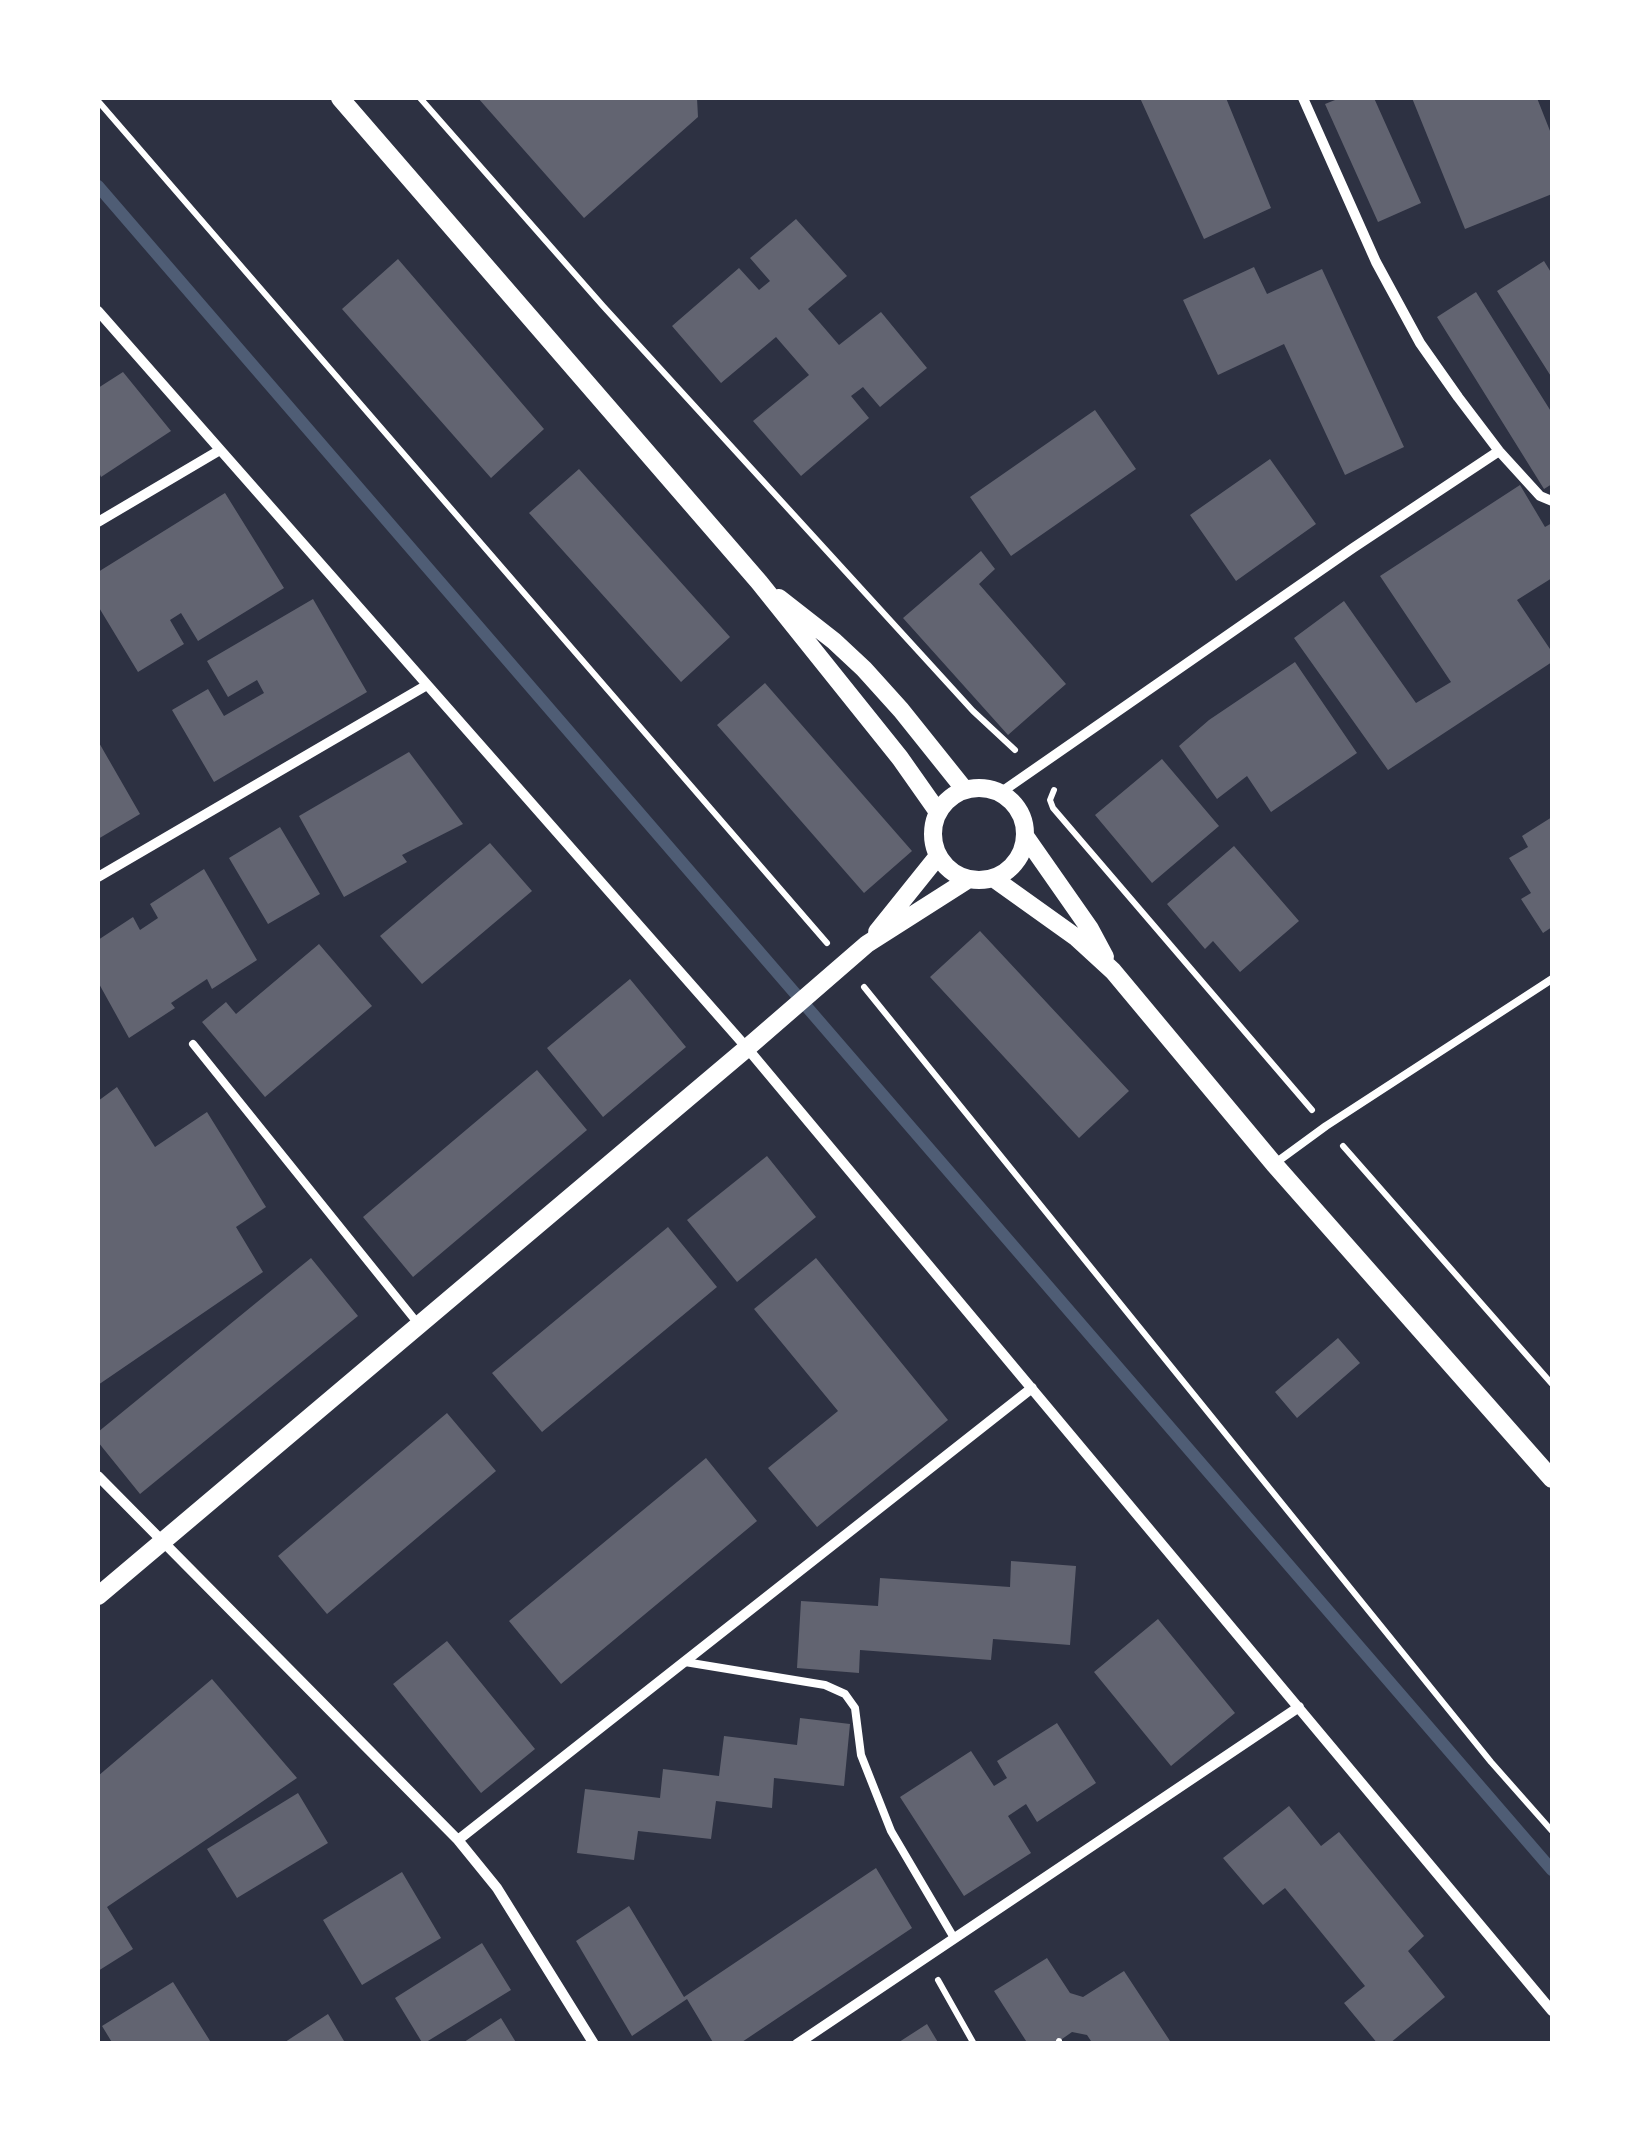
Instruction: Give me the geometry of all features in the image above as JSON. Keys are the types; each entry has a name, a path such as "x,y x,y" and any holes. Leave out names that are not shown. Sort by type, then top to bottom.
{"street":[{"path":"340,98 759,582 900,758 938,812"},
{"path":"1302,98 1376,262 1438,369 1499,452 1540,496 1552,500"},
{"path":"98,312 747,1048 1552,2011"},
{"path":"98,522 220,450"},
{"path":"1000,793 1499,452"},
{"path":"759,582 856,662 901,710 965,790"},
{"path":"98,877 427,685"},
{"path":"1025,836 1018,859 1007,871 993,878 969,879 954,874 938,856 932,839 938,812 949,799 965,790 983,788 1000,793 1020,812 1025,836 1090,928 1113,971"},
{"path":"867,944 938,856"},
{"path":"993,878 1077,938 1113,971 1274,1164 1552,1479"},
{"path":"98,1596 867,944 969,879"},
{"path":"458,1840 1032,1388"},
{"path":"98,1476 458,1840 497,1888 594,2044"},
{"path":"797,2044 1299,1707"}],"lane":[{"path":"1274,1164 1552,979"},
{"path":"193,1044 419,1325"},
{"path":"685,1662 825,1685 846,1694 855,1708 862,1756 891,1831 954,1938"}],"path":[{"path":"420,98 616,320 973,711 1037,768 1054,788 1050,800 1053,808 1552,1384"},
{"path":"926,1957 974,2044"}],"building":[{"path":"478,98 697,98 698,117 584,218"},
{"path":"1140,98 1226,98 1271,208 1204,239"},
{"path":"1340,98 1374,98 1421,203 1378,222 1325,104"},
{"path":"1412,98 1537,98 1552,136 1552,194 1465,229"},
{"path":"796,219 847,276 808,309 839,345 881,312 927,368 880,407 863,387 851,396 869,418 801,476 753,421 809,375 776,337 721,383 672,326 739,268 759,290 770,281 750,258"},
{"path":"398,259 544,429 491,478 342,309"},
{"path":"1544,261 1552,274 1552,378 1497,291"},
{"path":"1254,267 1267,294 1322,269 1404,447 1345,475 1284,344 1218,375 1183,300"},
{"path":"1476,292 1552,413 1552,484 1544,489 1437,317"},
{"path":"123,372 171,431 101,477 98,388"},
{"path":"1095,410 1136,469 1011,556 970,497"},
{"path":"1270,459 1316,524 1236,581 1190,515"},
{"path":"579,469 730,637 681,682 529,513"},
{"path":"1520,485 1545,527 1552,523 1552,578 1517,600 1552,652 1552,662 1388,770 1294,638 1344,601 1416,703 1451,682 1380,576"},
{"path":"225,493 284,588 198,641 181,613 170,620 184,644 138,672 98,606 98,572"},
{"path":"981,551 995,569 979,584 1066,684 1008,735 903,618"},
{"path":"313,599 367,692 214,782 172,710 208,689 224,716 264,693 257,680 228,697 207,661"},
{"path":"1295,662 1357,753 1271,812 1247,776 1217,799 1179,746 1209,720"},
{"path":"765,683 912,851 864,893 717,725"},
{"path":"98,741 140,814 98,839"},
{"path":"409,752 463,824 402,855 407,862 344,897 299,816"},
{"path":"1162,759 1219,826 1152,883 1095,815"},
{"path":"1552,817 1552,927 1543,933 1521,899 1531,893 1509,858 1528,847 1522,836"},
{"path":"280,827 320,894 268,924 229,858"},
{"path":"490,843 532,891 422,984 380,936"},
{"path":"1234,846 1299,921 1240,972 1213,941 1205,949 1167,904"},
{"path":"204,869 257,960 212,989 207,979 171,1003 175,1008 129,1038 98,982 98,940 133,917 140,930 158,918 150,904"},
{"path":"980,931 1129,1091 1079,1138 930,977"},
{"path":"319,944 372,1006 265,1097 202,1022 226,1002 236,1014"},
{"path":"630,979 686,1047 603,1117 547,1048"},
{"path":"537,1070 587,1130 413,1277 363,1217"},
{"path":"117,1087 155,1147 207,1112 266,1207 236,1227 263,1272 98,1385 98,1101"},
{"path":"767,1156 816,1217 737,1282 687,1220"},
{"path":"668,1227 717,1287 542,1432 492,1373"},
{"path":"311,1258 358,1316 140,1494 98,1442 98,1432"},
{"path":"816,1258 948,1420 817,1527 768,1468 838,1411 754,1309"},
{"path":"1338,1338 1360,1363 1297,1418 1275,1392"},
{"path":"447,1413 496,1471 327,1614 278,1556"},
{"path":"706,1458 757,1521 561,1684 509,1621"},
{"path":"1011,1561 1076,1566 1070,1645 993,1639 991,1660 860,1650 859,1673 797,1668 801,1601 878,1606 880,1578 1010,1587"},
{"path":"1158,1619 1235,1713 1171,1766 1094,1672"},
{"path":"447,1641 535,1749 481,1793 393,1684"},
{"path":"212,1679 297,1778 107,1907 133,1949 98,1971 98,1776"},
{"path":"800,1718 850,1724 844,1786 774,1778 772,1808 716,1801 711,1839 638,1831 634,1860 577,1853 585,1789 660,1798 663,1769 719,1776 724,1736 797,1745"},
{"path":"1057,1723 1096,1783 1037,1822 1026,1804 1008,1816 1031,1853 964,1896 900,1797 971,1751 994,1786 1007,1778 997,1761"},
{"path":"298,1793 328,1843 237,1898 207,1849"},
{"path":"1289,1806 1321,1846 1339,1832 1424,1936 1408,1951 1445,1997 1389,2044 1378,2044 1344,2003 1365,1986 1285,1888 1263,1905 1223,1858"},
{"path":"876,1868 912,1928 739,2044 714,2044 687,1999 632,2036 576,1941 629,1906 684,1997"},
{"path":"402,1872 441,1938 362,1985 323,1920"},
{"path":"482,1943 511,1990 423,2044 395,1998"},
{"path":"1047,1958 1070,1993 1083,1997 1124,1971 1172,2044 1093,2044 1087,2035 1072,2032 1055,2044 1028,2044 994,1991"},
{"path":"173,1982 212,2044 113,2044 102,2026"},
{"path":"328,2014 344,2041 340,2044 282,2044"},
{"path":"501,2018 517,2044 461,2044"},
{"path":"927,2024 939,2044 896,2044"}],"waterway":[{"path":"98,186 1552,1870"}]}
